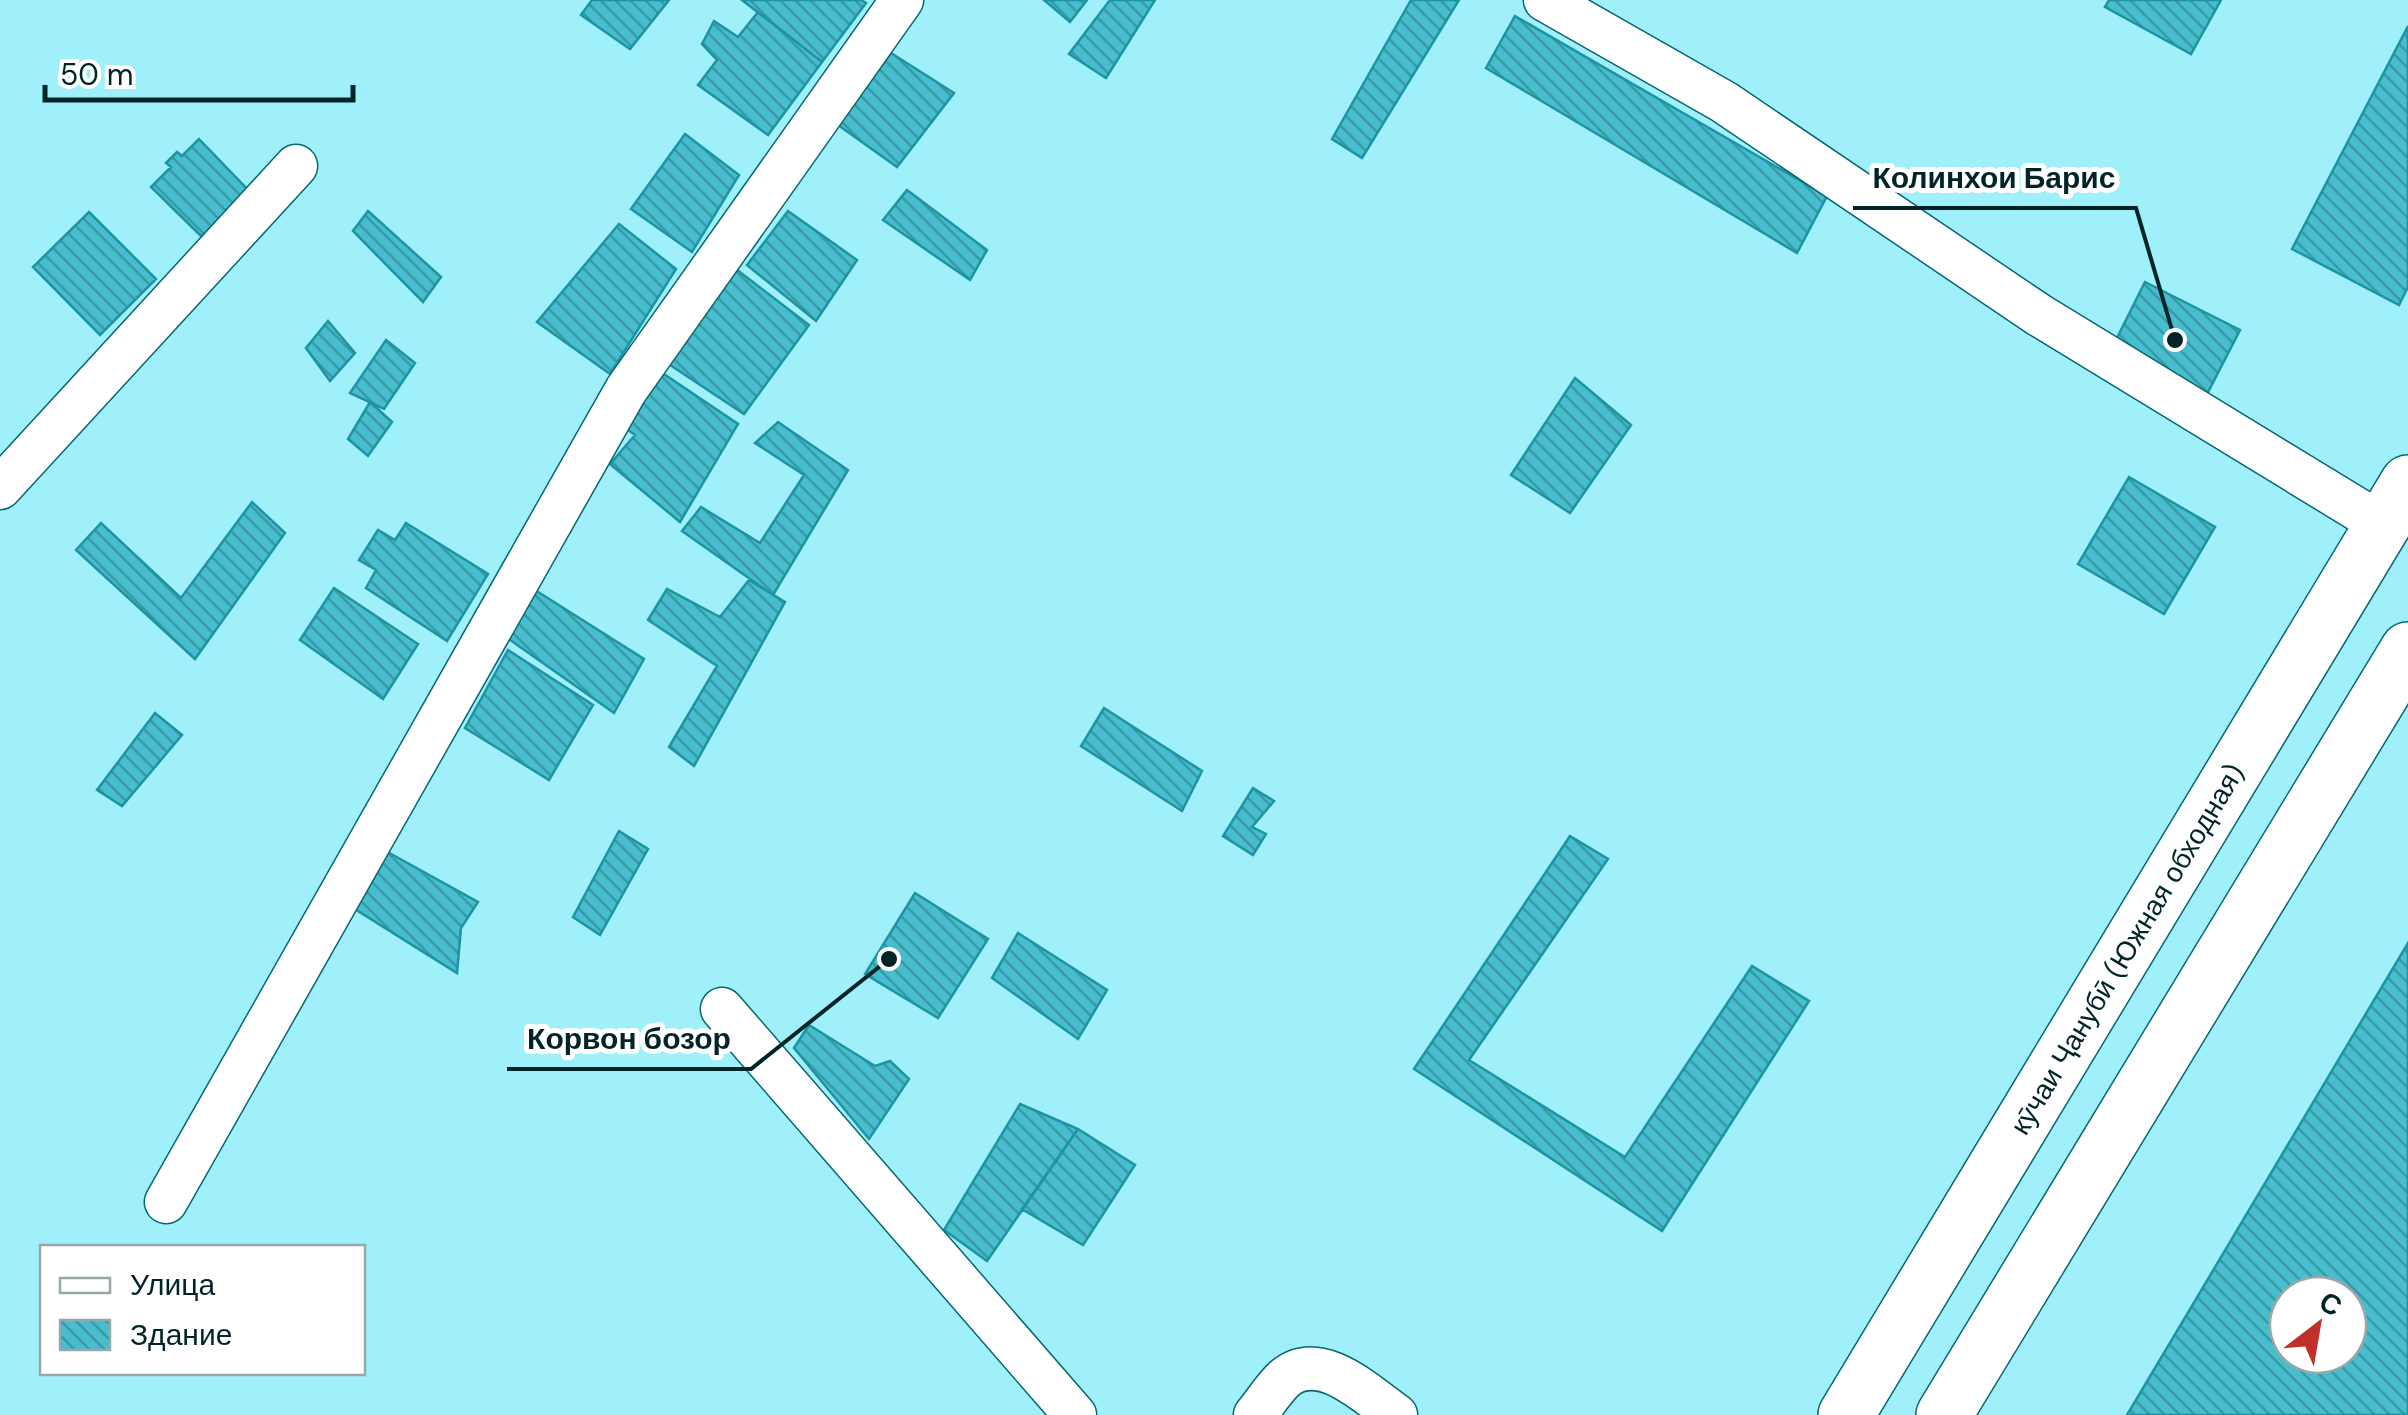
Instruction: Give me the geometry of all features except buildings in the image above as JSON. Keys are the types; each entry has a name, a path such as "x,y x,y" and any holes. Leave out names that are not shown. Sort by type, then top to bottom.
{"main road":[{"name":"кӯчаи Ҷанубӣ (Южная обходная)","path":"1846,1415 2395,504"},
{"path":"1944,1415 2408,650"}],"street":[{"path":"166,1202 626,390 902,0"},
{"path":"1545,0 1724,102 2038,315 2395,504"},
{"path":"0,488 296,166"},
{"path":"722,1009 1075,1415"},
{"path":"1255,1415 1286,1377 1307,1368 1334,1372 1396,1415"}],"place":[{"name":"Колинхои Барис","path":"2175,340"},
{"name":"Корвон бозор","path":"889,959"}]}
